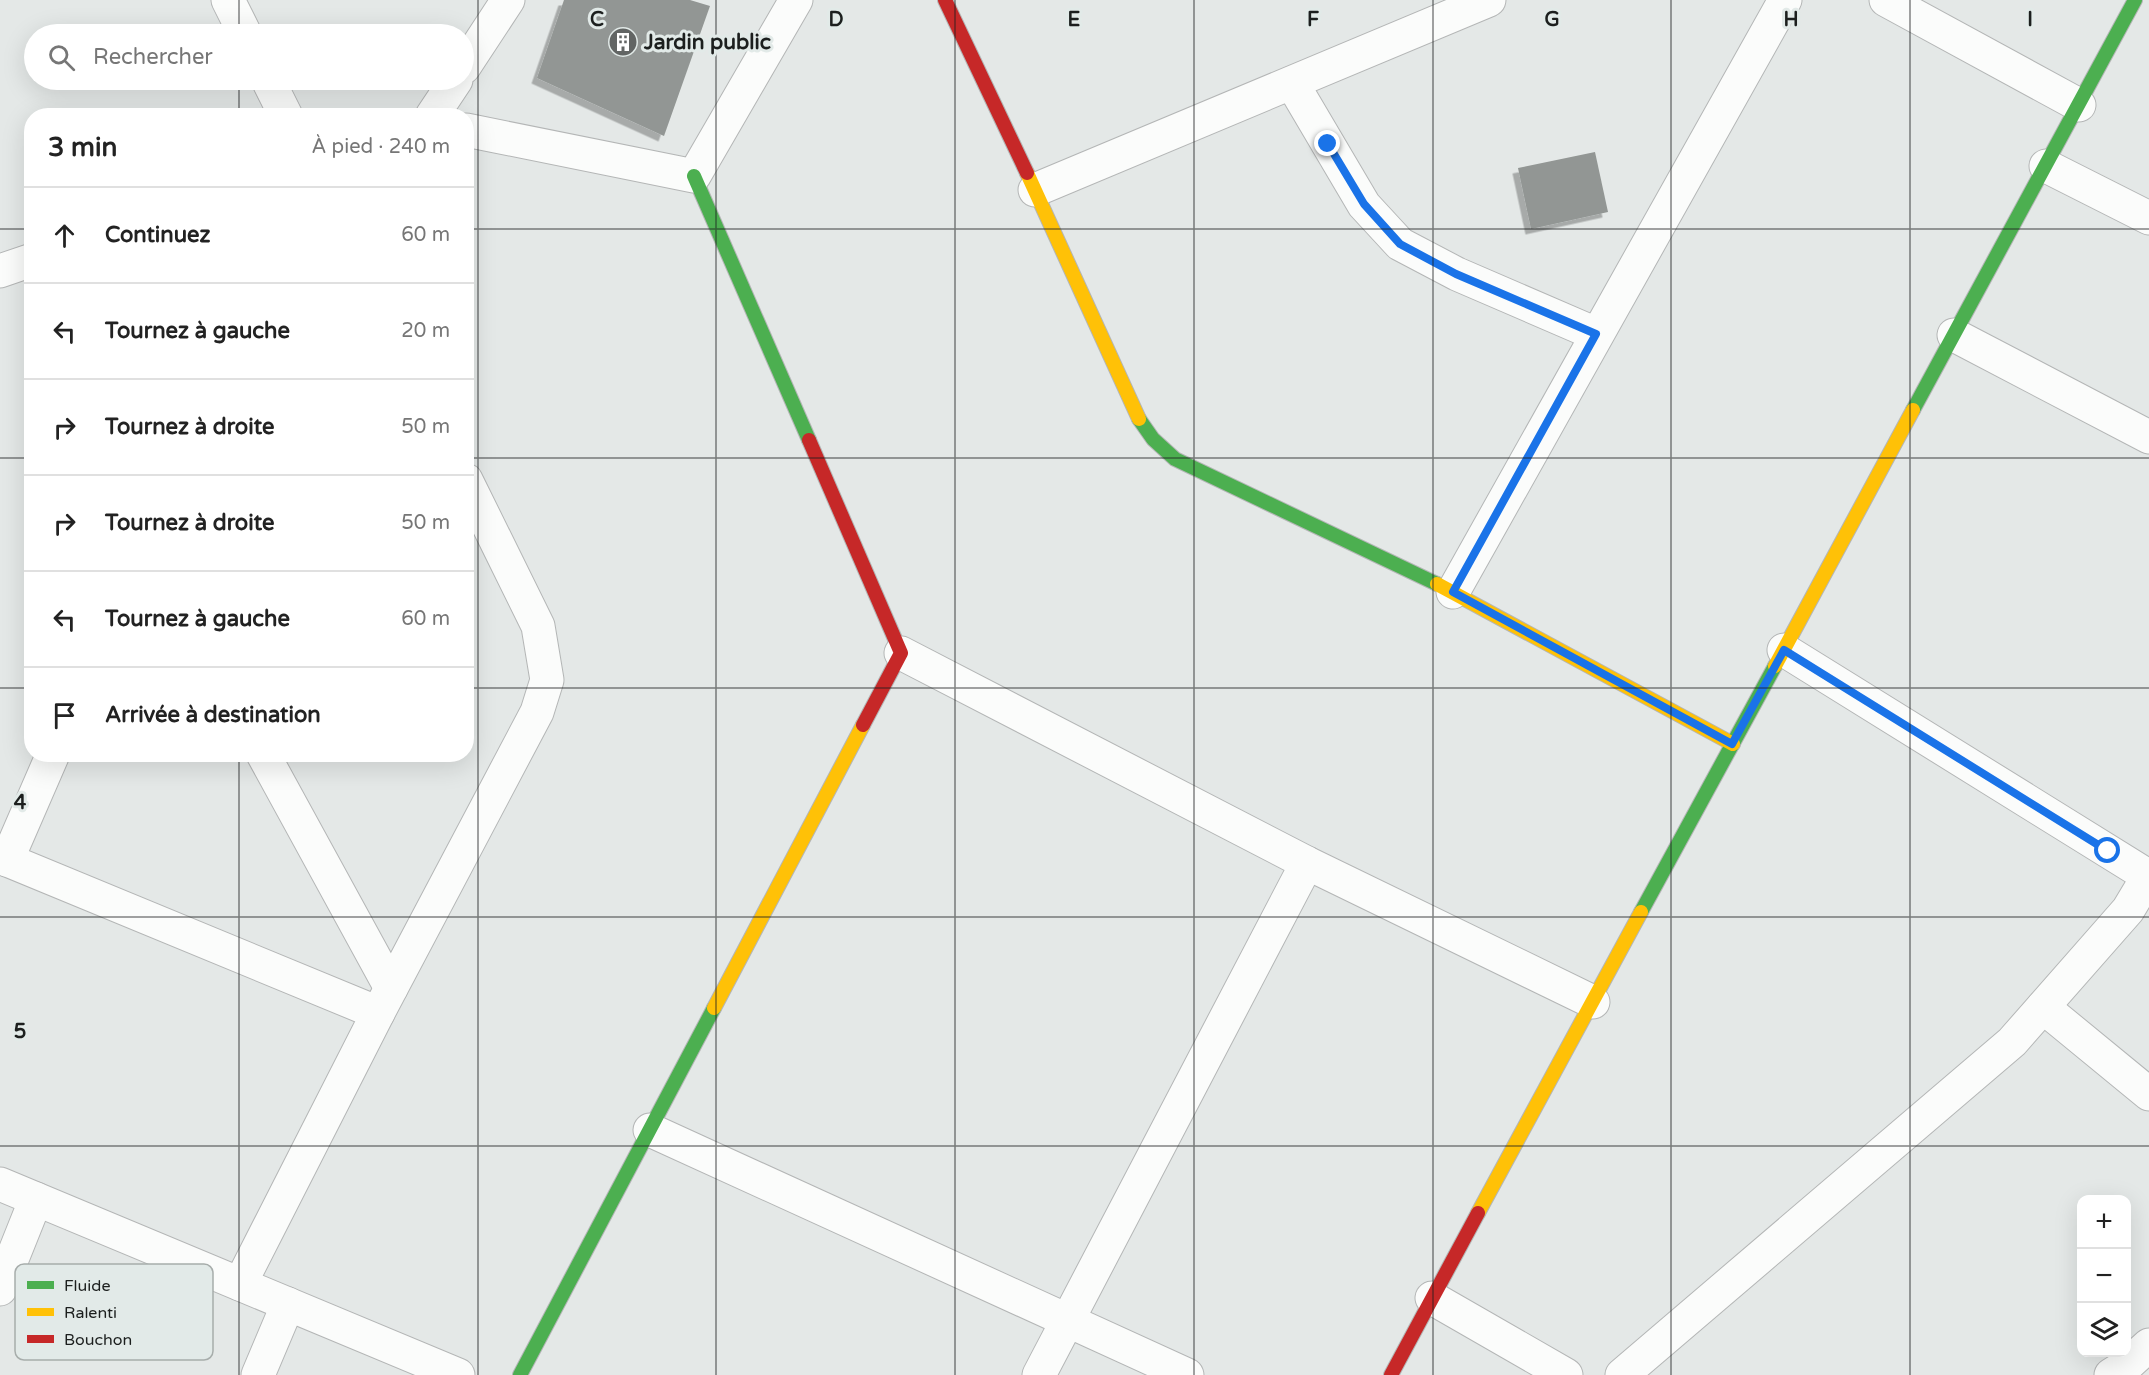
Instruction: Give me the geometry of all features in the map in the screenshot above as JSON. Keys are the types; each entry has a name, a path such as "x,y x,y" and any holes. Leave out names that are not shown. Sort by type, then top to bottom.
{"street":[{"path":"228,0 240,24"},
{"path":"474,53 508,0"},
{"path":"694,176 796,0"},
{"path":"945,0 1035,190 1136,416 1153,440 1175,459 1453,592 1732,744"},
{"path":"1035,190 1489,0"},
{"path":"1453,592 1785,0"},
{"path":"1886,0 2079,105"},
{"path":"1391,1375 2135,0"},
{"path":"1292,83 1364,204 1400,244 1456,274 1596,334"},
{"path":"273,90 282,108"},
{"path":"437,108 449,90"},
{"path":"474,132 694,176"},
{"path":"2046,166 2149,218"},
{"path":"694,176 901,653 1307,863 1593,1002"},
{"path":"0,271 24,263"},
{"path":"1954,335 2149,437"},
{"path":"240,1284 537,712 547,680 538,626 474,496"},
{"path":"1622,1375 2012,1042 2128,910 2149,875 1784,650"},
{"path":"520,1375 901,653"},
{"path":"49,762 4,858 385,1001"},
{"path":"267,762 385,1001"},
{"path":"1040,1375 1307,863"},
{"path":"2043,1007 2149,1094"},
{"path":"651,1130 1187,1375"},
{"path":"0,1184 192,1264"},
{"path":"0,1289 36,1199"},
{"path":"213,1273 458,1375"},
{"path":"1432,1298 1566,1375"},
{"path":"258,1375 288,1304"},
{"path":"2111,1375 2127,1365 2149,1345"}],"building":[{"name":"Jardin public","path":"564,0 690,0 710,6 664,136 537,78"},
{"path":"1595,152 1608,212 1531,229 1518,168"}],"traffic: fast":[{"path":"1913,410 2135,0"},
{"path":"694,176 809,440"},
{"path":"1139,419 1153,439 1175,459 1437,584"},
{"path":"1641,912 1775,666"},
{"path":"520,1375 714,1008"}],"traffic: slow":[{"path":"1027,173 1139,419"},
{"path":"1775,666 1913,410"},
{"path":"1437,584 1733,744"},
{"path":"714,1008 863,725"},
{"path":"1478,1213 1641,912"}],"traffic: jam":[{"path":"945,0 1027,173"},
{"path":"809,440 901,653 863,725"},
{"path":"1391,1375 1478,1213"}],"place":[{"name":"Jardin public","path":"623,42"}],"route":[{"path":"1328,144 1364,204 1400,244 1456,274 1596,334 1453,592 1732,744 1784,650 2108,851"}]}
